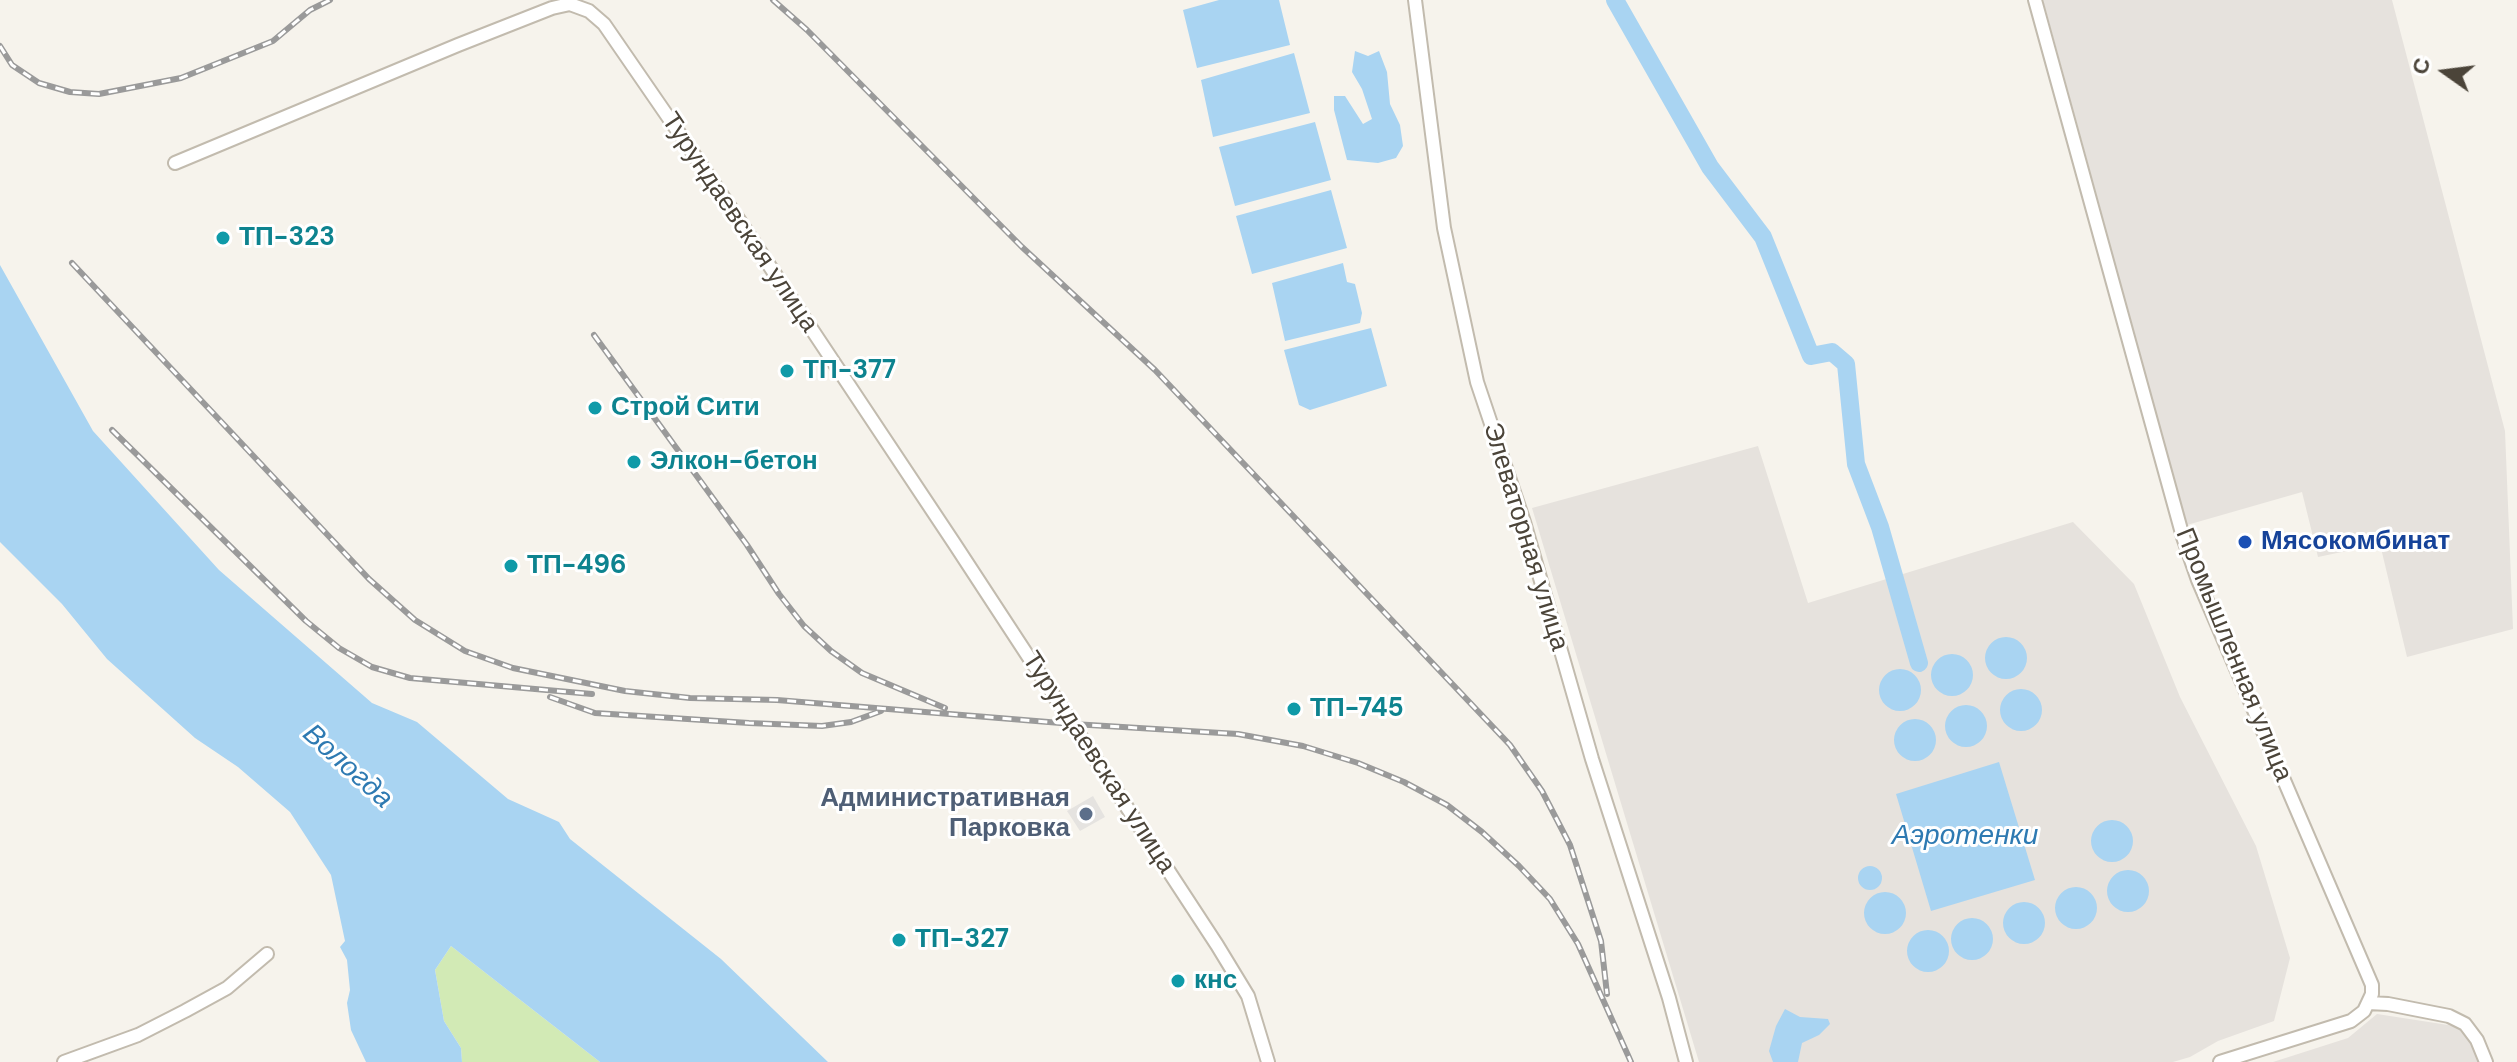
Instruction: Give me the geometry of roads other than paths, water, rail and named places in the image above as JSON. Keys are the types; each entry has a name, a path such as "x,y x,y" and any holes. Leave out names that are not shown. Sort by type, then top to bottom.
{"street":[{"name":"Элеваторная улица","path":"1415,0 1444,228 1477,382 1524,522 1592,759 1669,998 1686,1062"},
{"name":"Промышленная улица","path":"2035,0 2183,537 2251,707 2369,973 2372,994 2368,1003"},
{"name":"Турундаевская улица","path":"175,163 552,8 570,4 589,11 604,24 739,220 1209,933 1248,996 1268,1062"},
{"path":"64,1062 138,1035 185,1011 227,988 267,954"},
{"path":"2220,1062 2343,1025 2358,1018 2368,1003 2449,1016 2465,1024 2477,1040 2486,1062"}],"water":[{"path":"1219,0 1279,0 1290,45 1197,68 1183,10"},
{"path":"1355,51 1368,56 1379,51 1387,72 1390,104 1400,125 1403,146 1396,158 1378,163 1347,160 1334,110 1334,96 1345,96 1363,124 1372,119 1362,89 1352,72"},
{"path":"1294,53 1310,113 1213,137 1201,80"},
{"path":"1315,122 1331,180 1235,206 1219,147"},
{"path":"1331,190 1347,248 1252,274 1236,216"},
{"path":"1343,263 1347,282 1355,284 1362,313 1360,323 1285,341 1272,283"},
{"name":"Вологда","path":"0,265 93,431 219,570 372,703 417,722 508,799 559,822 570,839 721,959 828,1062 600,1062 451,946 435,970 444,1021 461,1048 462,1062 366,1062 351,1030 347,1003 350,990 347,960 340,947 345,941 331,875 290,812 238,767 195,738 107,659 62,604 0,542"},
{"path":"1371,328 1387,386 1310,410 1299,405 1284,350"},
{"path":"2006,637 2021,643 2027,658 2021,673 2006,679 1991,673 1985,658 1991,643"},
{"path":"1952,654 1967,660 1973,675 1967,690 1952,696 1937,690 1931,675 1937,660"},
{"path":"1900,669 1915,675 1921,690 1915,705 1900,711 1885,705 1879,690 1885,675"},
{"path":"2021,689 2036,695 2042,710 2036,725 2021,731 2006,725 2000,710 2006,695"},
{"path":"1966,705 1981,711 1987,726 1981,741 1966,747 1951,741 1945,726 1951,711"},
{"path":"1915,719 1930,725 1936,740 1930,755 1915,761 1900,755 1894,740 1900,725"},
{"name":"Аэротенки","path":"1999,762 2035,880 1931,911 1896,794"},
{"path":"2112,820 2127,826 2133,841 2127,856 2112,862 2097,856 2091,841 2097,826"},
{"path":"1865,866 1875,866 1882,873 1882,883 1875,890 1865,890 1858,883 1858,873"},
{"path":"2128,870 2143,876 2149,891 2143,906 2128,912 2113,906 2107,891 2113,876"},
{"path":"2076,887 2091,893 2097,908 2091,923 2076,929 2061,923 2055,908 2061,893"},
{"path":"1885,892 1900,898 1906,913 1900,928 1885,934 1870,928 1864,913 1870,898"},
{"path":"2024,902 2039,908 2045,923 2039,938 2024,944 2009,938 2003,923 2009,908"},
{"path":"1972,918 1987,924 1993,939 1987,954 1972,960 1957,954 1951,939 1957,924"},
{"path":"1928,930 1943,936 1949,951 1943,966 1928,972 1913,966 1907,951 1913,936"},
{"path":"1785,1009 1800,1017 1828,1019 1830,1024 1819,1035 1802,1043 1798,1062 1773,1062 1769,1051"}],"waterway":[{"path":"1615,0 1710,167 1763,237 1811,356 1832,352 1846,364 1856,464 1880,527 1919,663"}],"railway":[{"path":"0,46 12,65 39,83 70,92 99,94 181,78 273,41 310,10 330,0"},
{"path":"773,0 807,30 1022,247 1155,370 1510,745 1542,791 1570,845 1601,941 1607,994"},
{"path":"72,263 369,579 415,620 465,651 513,668 625,691 690,698 777,700 1238,734 1303,746 1358,763 1404,782 1447,805 1482,832 1550,899 1578,944 1631,1062"},
{"path":"594,335 804,626 831,651 862,673 945,708"},
{"path":"112,430 306,621 339,648 372,667 410,678 592,694"},
{"path":"550,697 595,713 749,723 822,726 851,722 881,711"}],"place":[{"name":"ТП-323","path":"223,238"},
{"name":"ТП-377","path":"787,371"},
{"name":"Строй Сити","path":"595,408"},
{"name":"Элкон-бетон","path":"634,462"},
{"name":"Мясокомбинат","path":"2245,542"},
{"name":"ТП-496","path":"511,566"},
{"name":"ТП-745","path":"1294,709"},
{"name":"Административная Парковка","path":"1086,814"},
{"name":"ТП-327","path":"899,940"},
{"name":"кнс","path":"1178,981"}]}
